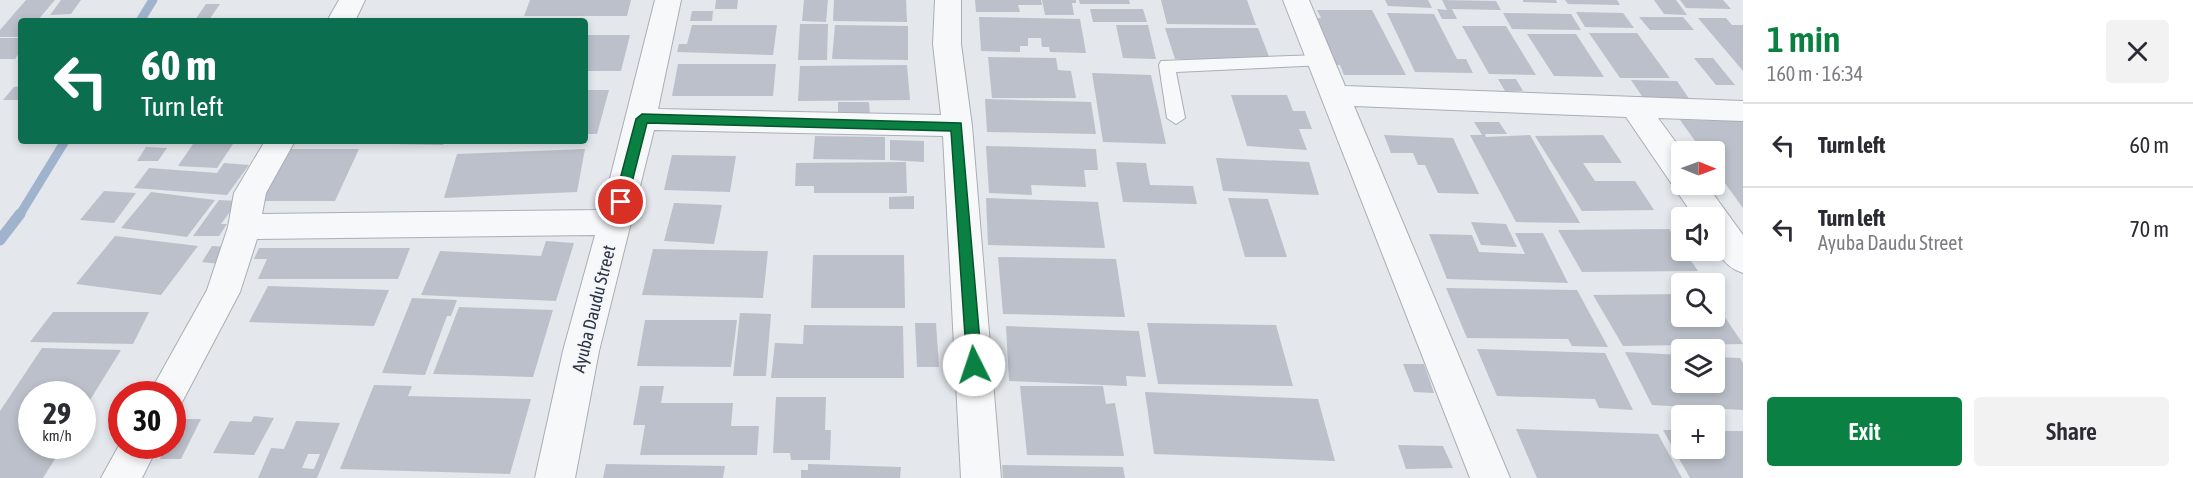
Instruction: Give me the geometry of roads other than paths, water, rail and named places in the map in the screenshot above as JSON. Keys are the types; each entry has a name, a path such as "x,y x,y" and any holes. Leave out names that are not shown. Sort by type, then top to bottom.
{"street":[{"path":"343,18 352,0"},
{"name":"Ayuba Daudu Street","path":"555,478 582,351 642,119 668,0"},
{"path":"948,0 948,44 957,126 981,478"},
{"path":"1296,0 1318,61 1490,478"},
{"path":"1333,95 1743,111"},
{"path":"1635,108 1671,159"},
{"path":"642,119 957,126"},
{"path":"174,381 223,292 244,227 250,193 278,144"},
{"path":"244,227 616,222"},
{"path":"1725,235 1743,260"},
{"path":"121,478 132,459"}],"lane":[{"path":"1176,118 1167,64 1178,66 1318,61"}],"waterway":[{"path":"142,18 153,0"},
{"path":"19,216 63,144"},
{"path":"0,240 20,214"}]}
